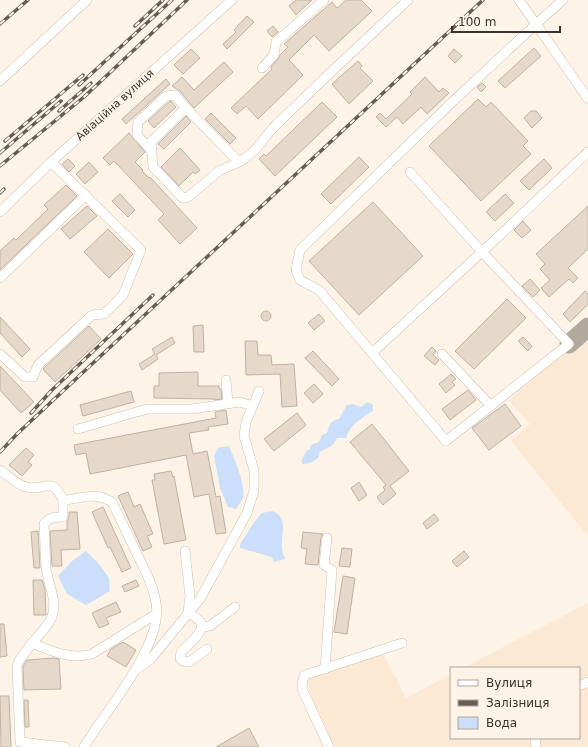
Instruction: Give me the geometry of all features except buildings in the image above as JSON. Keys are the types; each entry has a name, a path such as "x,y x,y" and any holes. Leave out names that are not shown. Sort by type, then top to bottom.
{"street":[{"path":"0,82 87,0"},
{"name":"Авіаційна вулиця","path":"0,212 51,162 232,0"},
{"path":"262,68 274,55 276,42 324,0"},
{"path":"186,108 151,142 153,167 183,198 188,197 219,171 238,162 256,150 276,125 408,0"},
{"path":"519,0 588,99"},
{"path":"410,172 482,252 569,344 446,441 319,290 300,280 296,270 300,250 448,106 563,0"},
{"path":"152,151 137,135 138,122 166,96 175,96 238,162"},
{"path":"372,353 588,152"},
{"path":"0,354 25,377 33,377 38,365 92,315 104,314 123,295 141,250 51,162"},
{"path":"0,278 86,195"},
{"path":"442,354 491,406"},
{"path":"226,380 228,403"},
{"path":"136,670 150,660 200,599 244,519 254,491 254,470 244,436 246,422 259,391"},
{"path":"78,430 147,409 192,409 240,402 253,406"},
{"path":"0,470 26,487 35,488 48,485 54,486 59,491 63,500 63,517 53,517 47,520 44,524 46,569 54,603 53,612 50,620 18,661 17,666 20,742 65,747"},
{"path":"63,500 76,499 85,496 95,496 112,502 151,584 156,604 153,631 136,670 84,747"},
{"path":"325,669 332,570 324,565 327,538"},
{"path":"185,551 190,596 188,612"},
{"path":"202,627 210,626 235,607"},
{"path":"188,612 200,622 202,627 200,632 181,652 180,658 183,661 189,662 207,649"},
{"path":"32,643 63,654 88,655 96,652 156,614"},
{"path":"329,747 302,689 303,678 305,676 402,643"}],"shaded area":[{"path":"588,335 588,536 511,441 530,424 508,400"},
{"path":"588,603 588,747 334,747 312,701 306,677 382,652 406,698 450,675 450,739 580,739 580,667 465,667"}],"water":[{"path":"367,402 373,405 373,411 353,425 346,438 337,438 331,446 319,453 319,457 314,461 303,464 301,461 307,450 310,449 311,445 319,442 322,435 327,433 331,423 334,420 339,419 347,405 353,404 361,407"},
{"path":"229,446 243,486 243,498 236,509 228,507 220,488 214,456 218,448"},
{"path":"272,511 281,517 283,526 282,548 285,559 274,562 272,557 240,548 240,544 255,521 262,513"},
{"path":"86,551 99,564 109,578 110,591 86,605 67,594 58,576 72,561"}],"taxiway":[{"path":"569,344 588,327"}],"railway":[{"path":"0,24 28,0"},
{"path":"135,26 163,0"},
{"path":"79,85 172,0"},
{"path":"0,166 84,97 187,0"},
{"path":"0,452 17,434 483,0"},
{"path":"5,141 83,75"},
{"path":"59,111 91,83"},
{"path":"0,153 61,101"},
{"path":"0,193 4,189"},
{"path":"31,413 52,390 153,295"}]}
